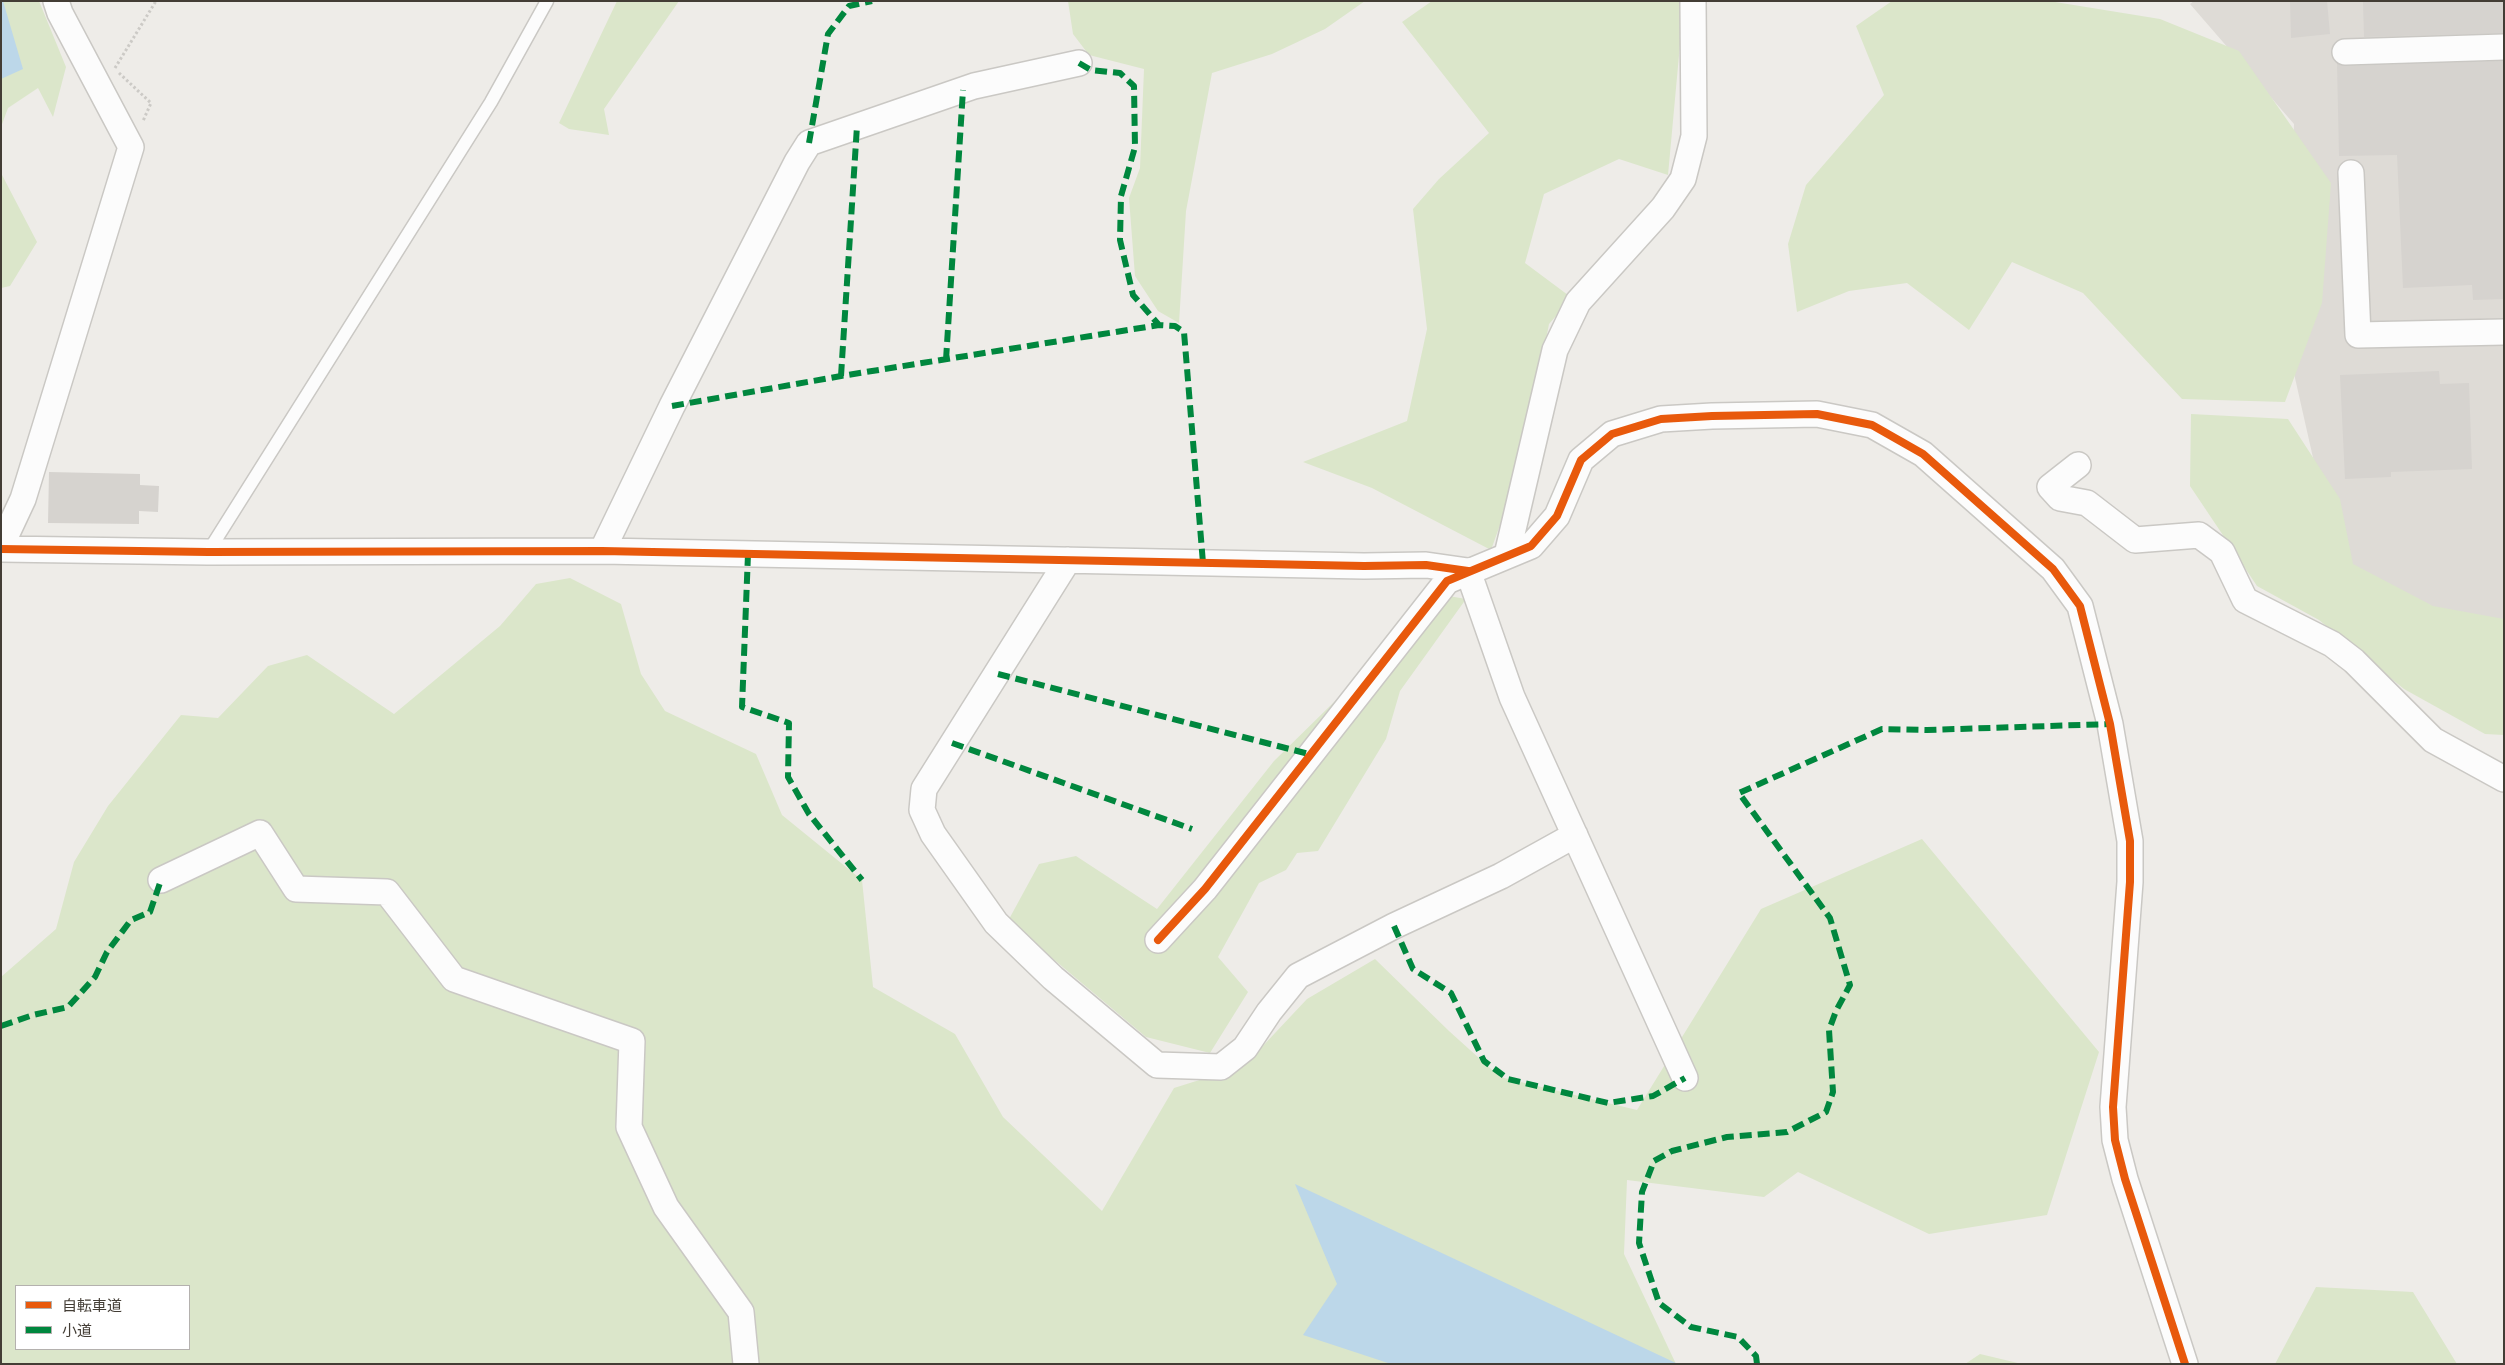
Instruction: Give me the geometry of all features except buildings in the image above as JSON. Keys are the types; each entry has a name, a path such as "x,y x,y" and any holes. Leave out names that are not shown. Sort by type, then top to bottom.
{"street":[{"path":"56,1 60,13 131,147 23,499 1,548 208,552 602,551 1354,566 1426,565 1468,571"},
{"path":"1507,555 1555,350 1578,302 1663,208 1683,178 1694,136 1693,1"},
{"path":"2345,52 2498,47"},
{"path":"602,551 672,406 797,162 809,143 974,86 1079,63"},
{"path":"2350,173 2358,335 2504,332"},
{"path":"1158,940 1204,889 1447,581 1532,546 1557,516 1581,460 1612,434 1661,419 1817,414 1872,425 1924,454 2053,569 2080,606 2110,724 2130,841 2130,882 2113,1107 2115,1140 2125,1178 2185,1364"},
{"path":"2078,465 2050,488 2060,498 2087,503 2135,540 2199,535 2222,552 2245,600 2332,644 2354,662 2433,740 2504,779"},
{"path":"1068,560 924,789 922,810 933,834 996,923 1054,978 1157,1066 1221,1066 1245,1048 1269,1012 1298,976 1394,926 1501,876 1575,835"},
{"path":"1468,571 1512,697 1685,1078"},
{"path":"161,880 260,833 296,889 387,892 454,979 632,1041 629,1127 666,1207 741,1312 746,1364"}],"lane":[{"path":"208,552 481,118 547,1"}],"path":[{"path":"131,147 151,103 115,69 156,1"}],"shaded area":[{"path":"2194,1 2504,1 2504,656 2342,586 2288,347 2294,124 2190,4"}],"green space":[{"path":"1,1 39,1 66,67 53,117 38,88 8,108 1,127"},
{"path":"617,1 679,1 604,109 609,135 569,129 559,123"},
{"path":"1068,1 1365,1 1325,29 1272,54 1212,73 1186,211 1179,323 1158,311 1135,276 1129,198 1140,168 1144,69 1089,55 1073,34"},
{"path":"1432,1 1684,1 1668,175 1619,159 1544,194 1525,263 1572,298 1549,324 1522,464 1491,550 1372,488 1303,462 1407,421 1427,329 1413,209 1439,179 1489,133 1402,22"},
{"path":"1892,1 2049,1 2160,19 2239,51 2331,183 2322,303 2285,402 2182,399 2083,293 2012,262 1969,330 1907,283 1849,291 1797,312 1788,244 1806,185 1884,95 1856,26"},
{"path":"1,173 37,242 10,286 1,288"},
{"path":"2191,414 2288,419 2340,499 2353,564 2433,606 2504,619 2504,735 2485,734 2404,689 2319,620 2257,586 2190,486"},
{"path":"570,578 621,604 641,674 665,711 756,754 782,815 862,880 873,987 955,1034 1003,1117 1102,1211 1174,1088 1244,1066 1307,999 1375,959 1449,1031 1500,1077 1637,1110 1761,909 1922,839 2099,1052 2047,1215 1929,1234 1798,1172 1764,1197 1627,1180 1624,1254 1676,1364 1,1364 1,977 56,929 74,862 108,806 181,715 218,718 268,666 307,655 394,714 500,626 536,584"},
{"path":"1443,595 1466,599 1400,691 1386,739 1318,851 1297,853 1286,870 1259,883 1218,957 1248,992 1210,1053 1146,1037 1008,921 1039,864 1076,856 1157,909 1274,761"},
{"path":"2316,1287 2413,1292 2457,1364 2275,1364"},
{"path":"1980,1354 2022,1364 1965,1364"}],"water":[{"path":"1,1 3,1 23,69 1,79"},
{"path":"1295,1184 1678,1364 1391,1364 1303,1335 1337,1284"}],"marked path":[{"path":"809,143 828,34 849,6 872,1"},
{"path":"1079,63 1091,70 1120,73 1134,86 1135,147 1121,196 1120,240 1133,295 1159,325"},
{"path":"946,360 963,90"},
{"path":"841,376 857,126"},
{"path":"672,406 841,376 1159,325 1175,326 1184,332 1203,563"},
{"path":"748,554 742,707 789,723 788,777 809,814 862,880"},
{"path":"998,674 1309,754"},
{"path":"1757,1364 1756,1356 1738,1337 1691,1327 1659,1303 1639,1243 1642,1192 1654,1161 1672,1151 1727,1137 1787,1132 1826,1112 1833,1092 1829,1030 1836,1011 1850,985 1830,918 1739,793 1882,729 1927,730 2110,724"},
{"path":"952,743 1192,829"},
{"path":"1,1026 33,1015 68,1007 95,977 107,952 131,920 150,912 161,880"},
{"path":"1394,926 1413,969 1451,993 1484,1061 1508,1079 1608,1103 1653,1096 1685,1078"}],"cycle path":[{"path":"1158,940 1205,889 1447,581 1531,546 1557,516 1581,460 1612,434 1661,419 1712,416 1817,414 1872,425 1923,454 2053,569 2080,606 2110,724 2130,841 2130,882 2113,1107 2115,1140 2125,1179 2185,1364"},
{"path":"1,549 208,552 602,551 1364,566 1426,565 1468,571"}]}
